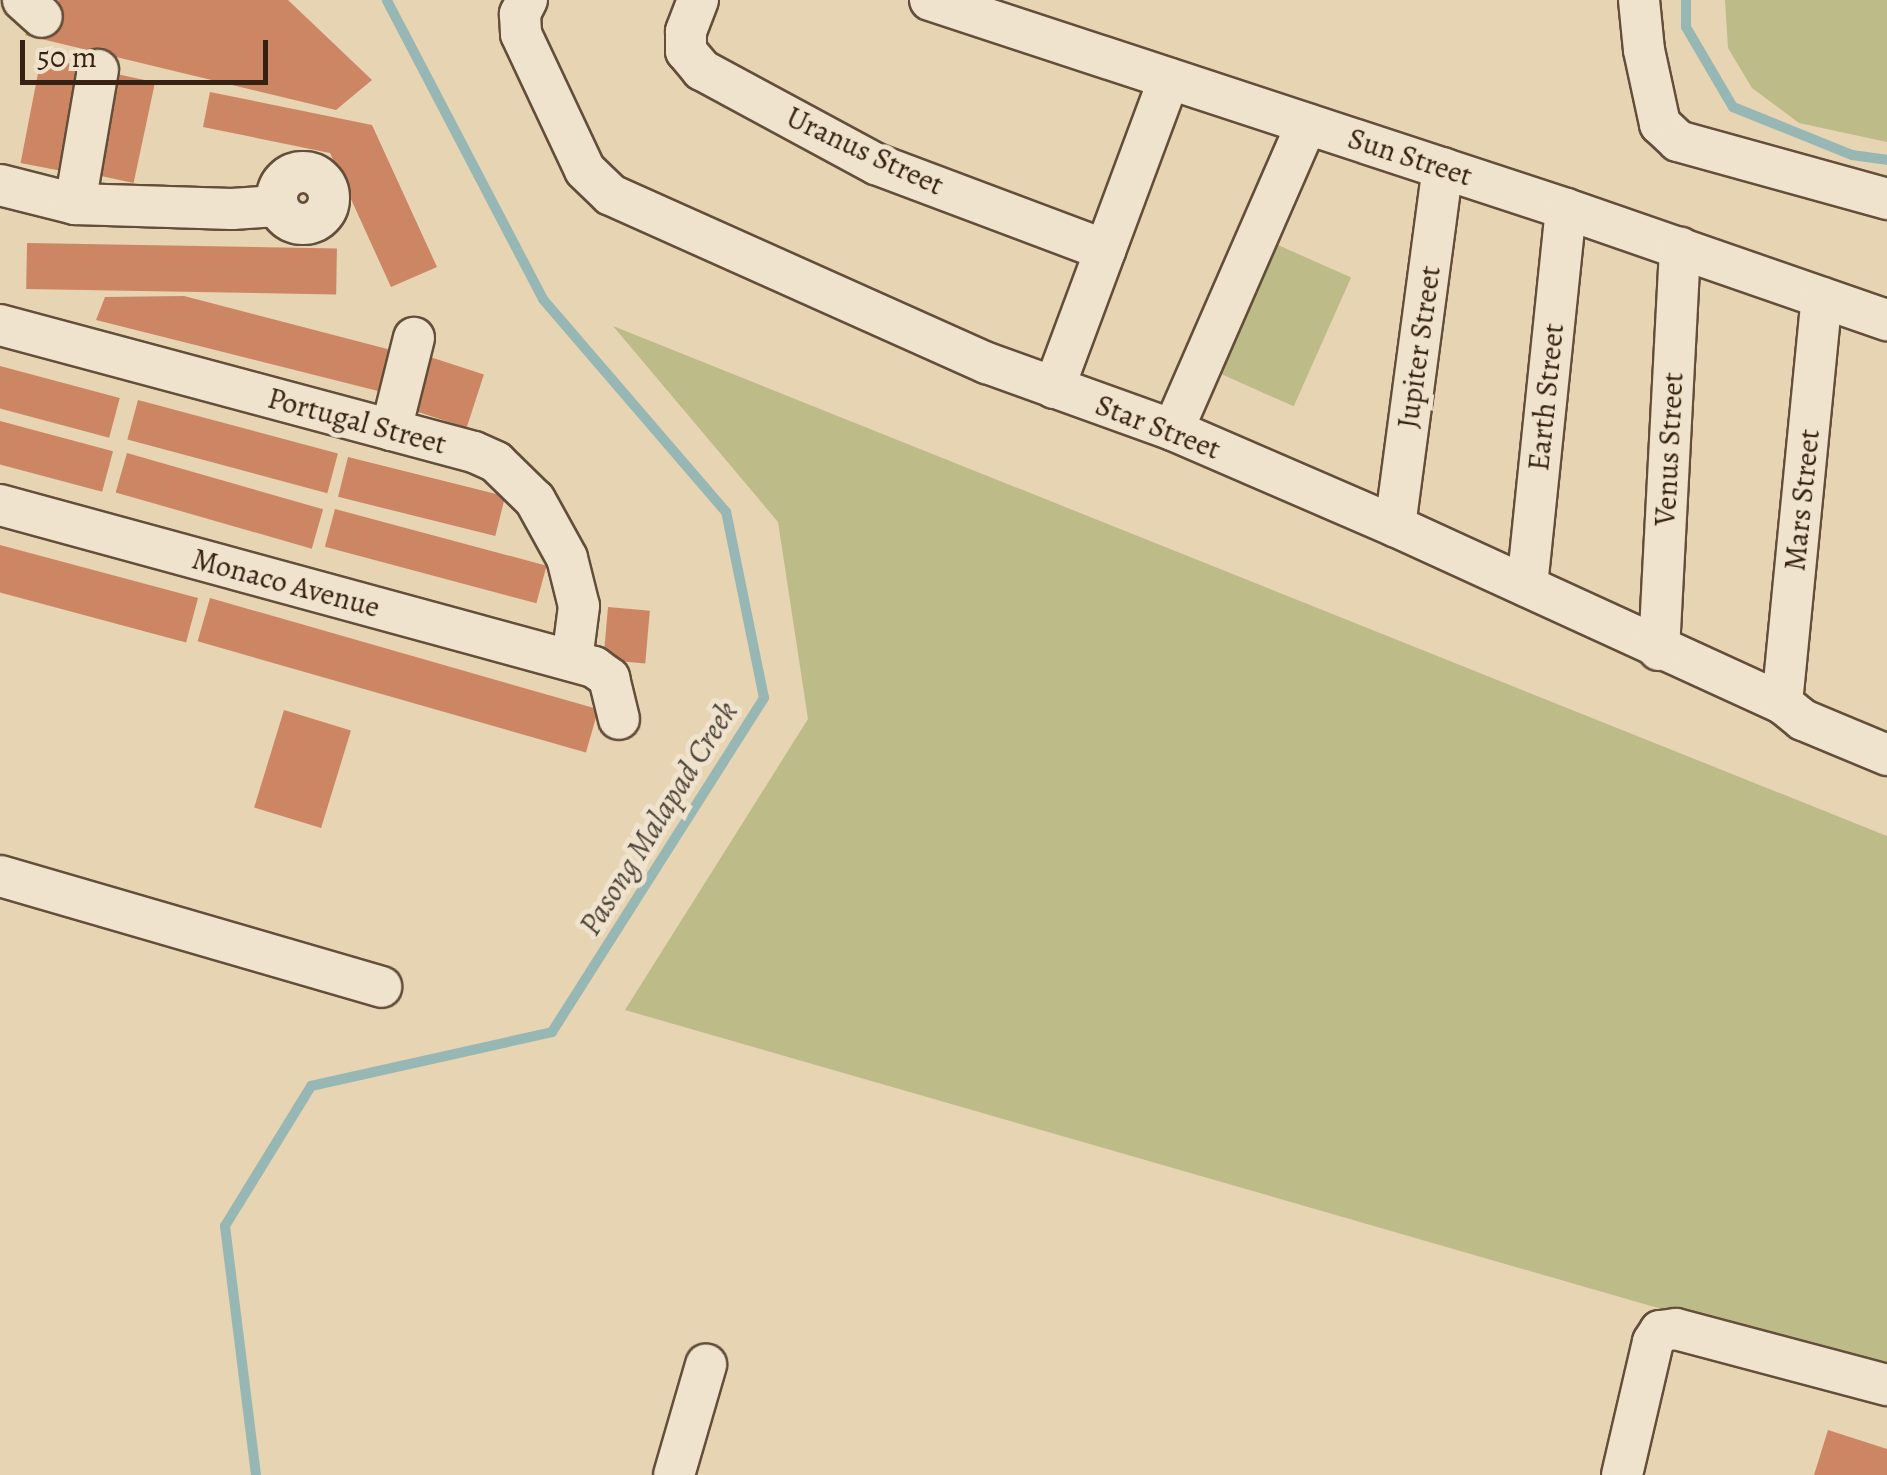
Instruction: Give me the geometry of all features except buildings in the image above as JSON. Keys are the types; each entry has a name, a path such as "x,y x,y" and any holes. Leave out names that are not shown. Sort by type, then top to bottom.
{"street":[{"name":"Uranus Street","path":"698,0 686,32 686,51 702,70 876,164 1105,250"},
{"name":"Sun Street","path":"930,0 1566,209 1887,320"},
{"path":"1639,0 1644,50 1660,124 1678,141 1887,199"},
{"name":"Star Street","path":"523,7 520,34 586,170 611,195 1054,388 1173,430 1395,526 1658,650 1782,702 1803,720 1887,755"},
{"path":"75,204 98,70"},
{"path":"1054,388 1169,79"},
{"path":"1173,430 1307,124"},
{"name":"Jupiter Street","path":"1395,526 1443,168"},
{"path":"0,185 75,204 232,209 277,206"},
{"name":"Earth Street","path":"1527,586 1566,209"},
{"name":"Venus Street","path":"1658,650 1680,248"},
{"name":"Mars Street","path":"1782,702 1822,298"},
{"name":"Portugal Street","path":"0,325 496,462 534,500 574,580 579,606 572,660"},
{"path":"391,430 414,338"},
{"name":"Monaco Avenue","path":"0,505 572,660 603,672 608,678 619,719"},
{"path":"0,876 380,987"},
{"path":"1622,1475 1660,1331 1676,1328 1887,1385"},
{"path":"674,1475 706,1365"}],"shaded area":[{"path":"1725,0 1887,0 1887,142 1799,123 1752,88 1728,48"},
{"path":"1278,245 1351,278 1294,406 1221,374"},
{"path":"613,326 1887,836 1887,1374 625,1010 808,719 778,522"}],"waterway":[{"name":"Pasong Malapad Creek","path":"256,1475 225,1226 311,1086 552,1032 764,698 726,512 543,299 387,0"},
{"path":"1686,0 1686,27 1733,107 1852,155 1887,160"}]}
